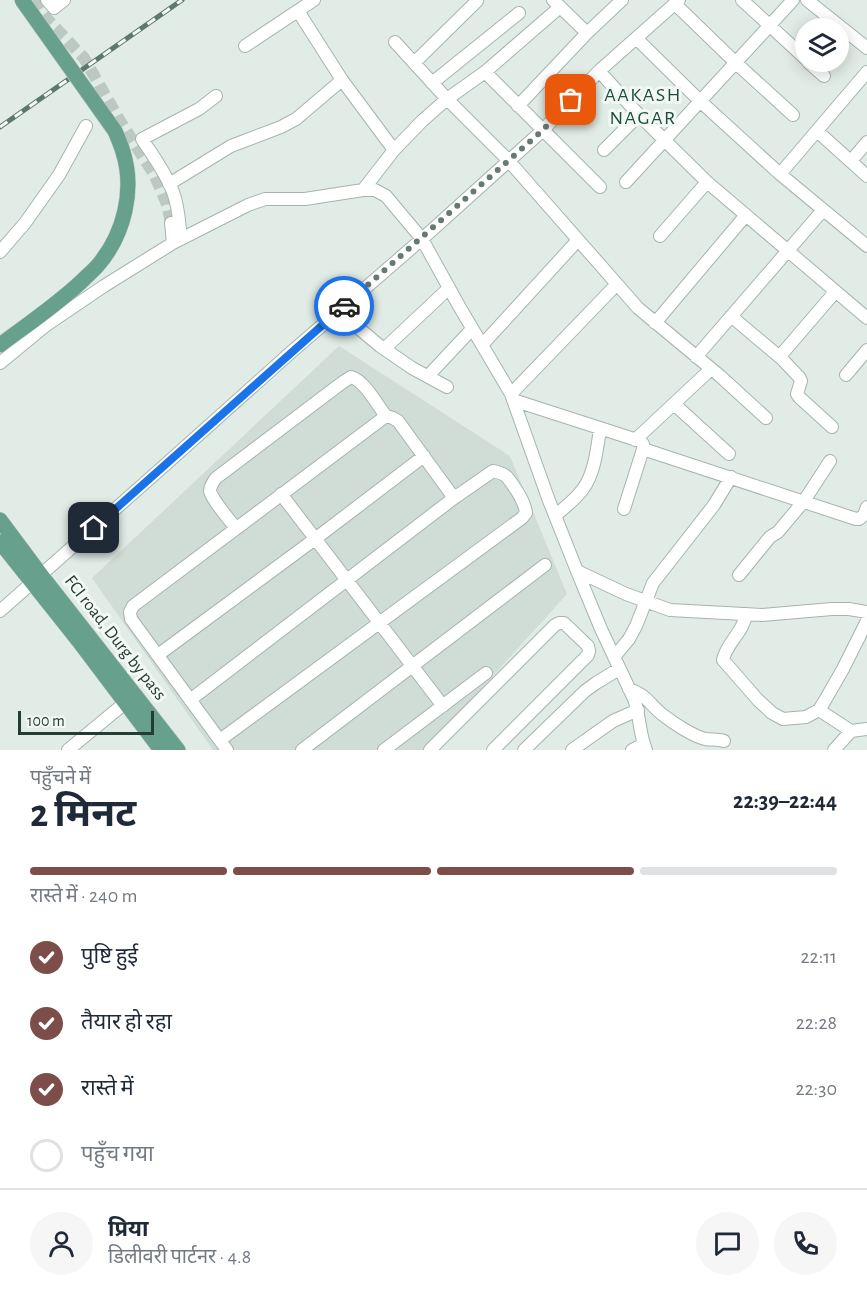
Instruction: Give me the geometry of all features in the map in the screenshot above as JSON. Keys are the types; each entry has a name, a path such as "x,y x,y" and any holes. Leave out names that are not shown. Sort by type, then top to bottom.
{"main road":[{"path":"0,345 72,290 99,264 116,238 127,200 128,179 124,154 115,131 21,0"},
{"name":"FCI road, Durg by pass","path":"0,520 37,579 130,699 178,750"},
{"name":"FCI road, Durg by pass","path":"0,542 37,579"},
{"name":"FCI road, Durg by pass","path":"130,699 161,750"}],"street":[{"path":"47,0 54,9 64,0"},
{"path":"245,46 314,0"},
{"path":"518,106 587,33 622,0"},
{"path":"742,0 795,49"},
{"path":"626,182 793,0"},
{"path":"807,0 867,48"},
{"path":"414,63 477,1"},
{"path":"363,190 394,150 422,121 447,99 485,72 555,2 587,33"},
{"path":"0,611 422,239 543,130 598,71 677,2 736,63 793,115"},
{"path":"298,11 342,80 394,150"},
{"path":"432,82 519,13"},
{"path":"636,38 700,101 780,174 867,246"},
{"path":"394,42 508,160 638,308 766,418"},
{"path":"598,71 707,182 867,318"},
{"path":"485,72 600,187"},
{"path":"820,72 824,76"},
{"path":"780,174 867,72"},
{"path":"170,184 231,146 296,119 342,80"},
{"path":"177,241 177,207 170,184 142,139 199,109 216,96"},
{"path":"604,150 639,115"},
{"path":"0,252 25,223 59,175 86,126"},
{"path":"817,131 867,176"},
{"path":"851,161 867,142"},
{"path":"660,236 707,182"},
{"path":"0,363 45,326 104,286 177,241 248,205 265,199 305,199 363,190 375,190 386,196 422,239 512,397 555,516 638,712 640,748"},
{"path":"696,357 823,210"},
{"path":"655,323 746,215"},
{"path":"171,223 177,241"},
{"path":"482,345 578,240"},
{"path":"512,397 616,285"},
{"path":"384,349 449,288"},
{"path":"782,359 783,351 835,292"},
{"path":"338,311 384,349 412,368 447,387"},
{"path":"731,316 782,359 799,377 801,381 796,394 832,427"},
{"path":"428,376 472,329"},
{"path":"846,375 867,350"},
{"path":"624,509 639,445 674,404 711,369"},
{"path":"236,528 213,497 210,490 212,483 351,377 361,383 386,416 398,422 454,498"},
{"path":"512,397 639,445 860,519 867,509"},
{"path":"674,404 729,454"},
{"path":"190,700 454,498 493,471 506,477 525,504 526,513 516,523 379,623 225,747 190,700 131,619 130,612 133,606 386,416"},
{"path":"555,516 573,501 589,479 600,429"},
{"path":"158,656 424,456"},
{"path":"740,575 770,537 778,532 804,501 830,461"},
{"path":"524,750 617,663 636,626 653,583 714,505 731,477"},
{"path":"281,494 443,706"},
{"path":"302,750 545,565"},
{"path":"577,571 645,602 670,610 762,615 832,609 867,612"},
{"path":"746,614 744,624 723,656 725,664 758,700 778,717 789,720 806,717 819,710 867,621"},
{"path":"430,750 555,626 564,623 588,646 588,655 493,750"},
{"path":"384,750 486,673"},
{"path":"629,689 641,694 665,717 702,738 724,741"},
{"path":"68,750 130,699"},
{"path":"572,750 614,721 638,712 656,710"},
{"path":"819,710 852,731"},
{"path":"834,750 852,731 867,729"}],"shaded area":[{"path":"339,346 510,456 567,594 426,750 213,750 92,578"}],"tunnel":[{"path":"33,0 47,19 84,58 154,174 167,204 171,223"}],"railway":[{"path":"0,127 182,0"}],"way so far":[{"path":"344,306 543,130 571,100"}],"district":[{"name":"AAKASH NAGAR","path":"643,106"}],"route":[{"path":"94,528 344,306"}]}
